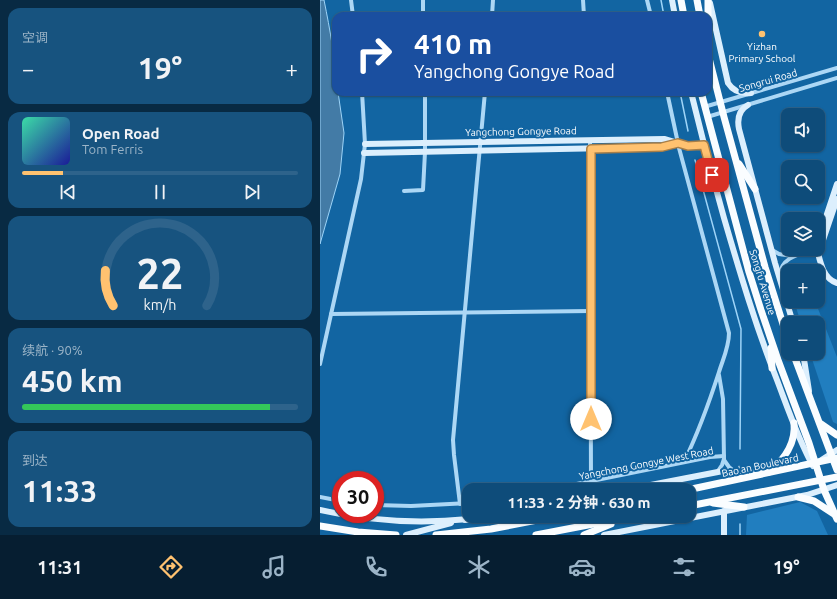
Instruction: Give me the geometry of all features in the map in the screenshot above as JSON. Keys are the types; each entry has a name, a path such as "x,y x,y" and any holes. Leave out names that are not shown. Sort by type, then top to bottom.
{"main road":[{"path":"672,0 674,12"},
{"path":"681,0 683,12"},
{"path":"697,0 699,12"},
{"path":"709,0 709,12"},
{"path":"709,0 712,12"},
{"path":"712,13 728,82 736,91 751,93"},
{"name":"Songfu Avenue","path":"712,84 723,112 765,267 781,318"},
{"path":"692,96 704,145 745,288 772,368 802,445 814,464"},
{"name":"Songfu Avenue","path":"701,96 749,272 770,336 809,442 814,464 836,517"},
{"path":"748,105 741,110 738,123 771,248 791,316"},
{"name":"Yangchong Gongye Road","path":"365,144 665,139 688,146 704,145"},
{"name":"Yangchong Gongye Road","path":"364,153 662,147 678,143"},
{"path":"735,157 755,189"},
{"path":"825,220 837,184"},
{"path":"825,234 837,199"},
{"path":"819,256 823,271 832,282 837,283"},
{"path":"770,336 772,368"},
{"path":"796,360 819,422 835,457 837,470"},
{"path":"804,360 810,398"},
{"path":"819,422 826,429 837,435"},
{"path":"660,483 717,472 734,471 768,474 790,448 793,438 794,423"},
{"name":"Bao'an Boulevard","path":"696,488 814,464 835,457"},
{"path":"696,504 837,477"},
{"path":"604,535 798,497 837,485"},
{"path":"798,497 814,501 836,517"},
{"path":"703,503 744,507"},
{"path":"320,510 350,516 388,520 437,521 462,519"},
{"path":"724,511 724,535"},
{"path":"406,535 462,521"},
{"path":"436,535 491,529 522,523"},
{"path":"536,535 600,523"},
{"path":"584,535 616,523"},
{"path":"320,526 346,531 396,535"}],"street":[{"path":"351,0 352,12"},
{"path":"423,0 423,12"},
{"path":"492,12 493,0"},
{"path":"583,0 584,12"},
{"path":"647,0 650,12"},
{"name":"Songrui Road","path":"704,107 837,68"},
{"name":"Songrui Road","path":"707,117 837,78"},
{"path":"320,364 359,192 365,144 362,96"},
{"path":"404,191 423,190 425,96"},
{"path":"384,505 460,504 453,445 485,96"},
{"path":"668,96 678,143 728,325 729,341 703,421 684,462"},
{"path":"590,140 592,481"},
{"path":"771,248 781,254"},
{"path":"780,279 780,269 792,256"},
{"path":"331,314 591,311"},
{"path":"717,472 722,465 724,458 723,399 718,374"},
{"name":"Yangchong Gongye West Road","path":"582,483 710,457 724,458"},
{"path":"724,458 727,465 734,471"},
{"path":"320,497 332,499"}],"shaded area":[{"path":"320,0 324,0 332,46 332,96 339,96 344,133 340,174 320,244"},
{"path":"796,308 818,308 821,316 799,316"},
{"path":"825,326 837,357 837,424 833,422 812,360 825,360"},
{"path":"800,502 817,511 828,535 746,535 747,515"}],"waterway":[{"path":"661,0 663,12"},
{"path":"681,96 688,131"},
{"path":"695,160 741,329 740,449"},
{"path":"740,524 740,535"}],"place":[{"name":"Yizhan Primary School","path":"762,34"}],"route":[{"path":"591,419 591,149 662,147 678,143 688,146 704,145 712,175"}]}
